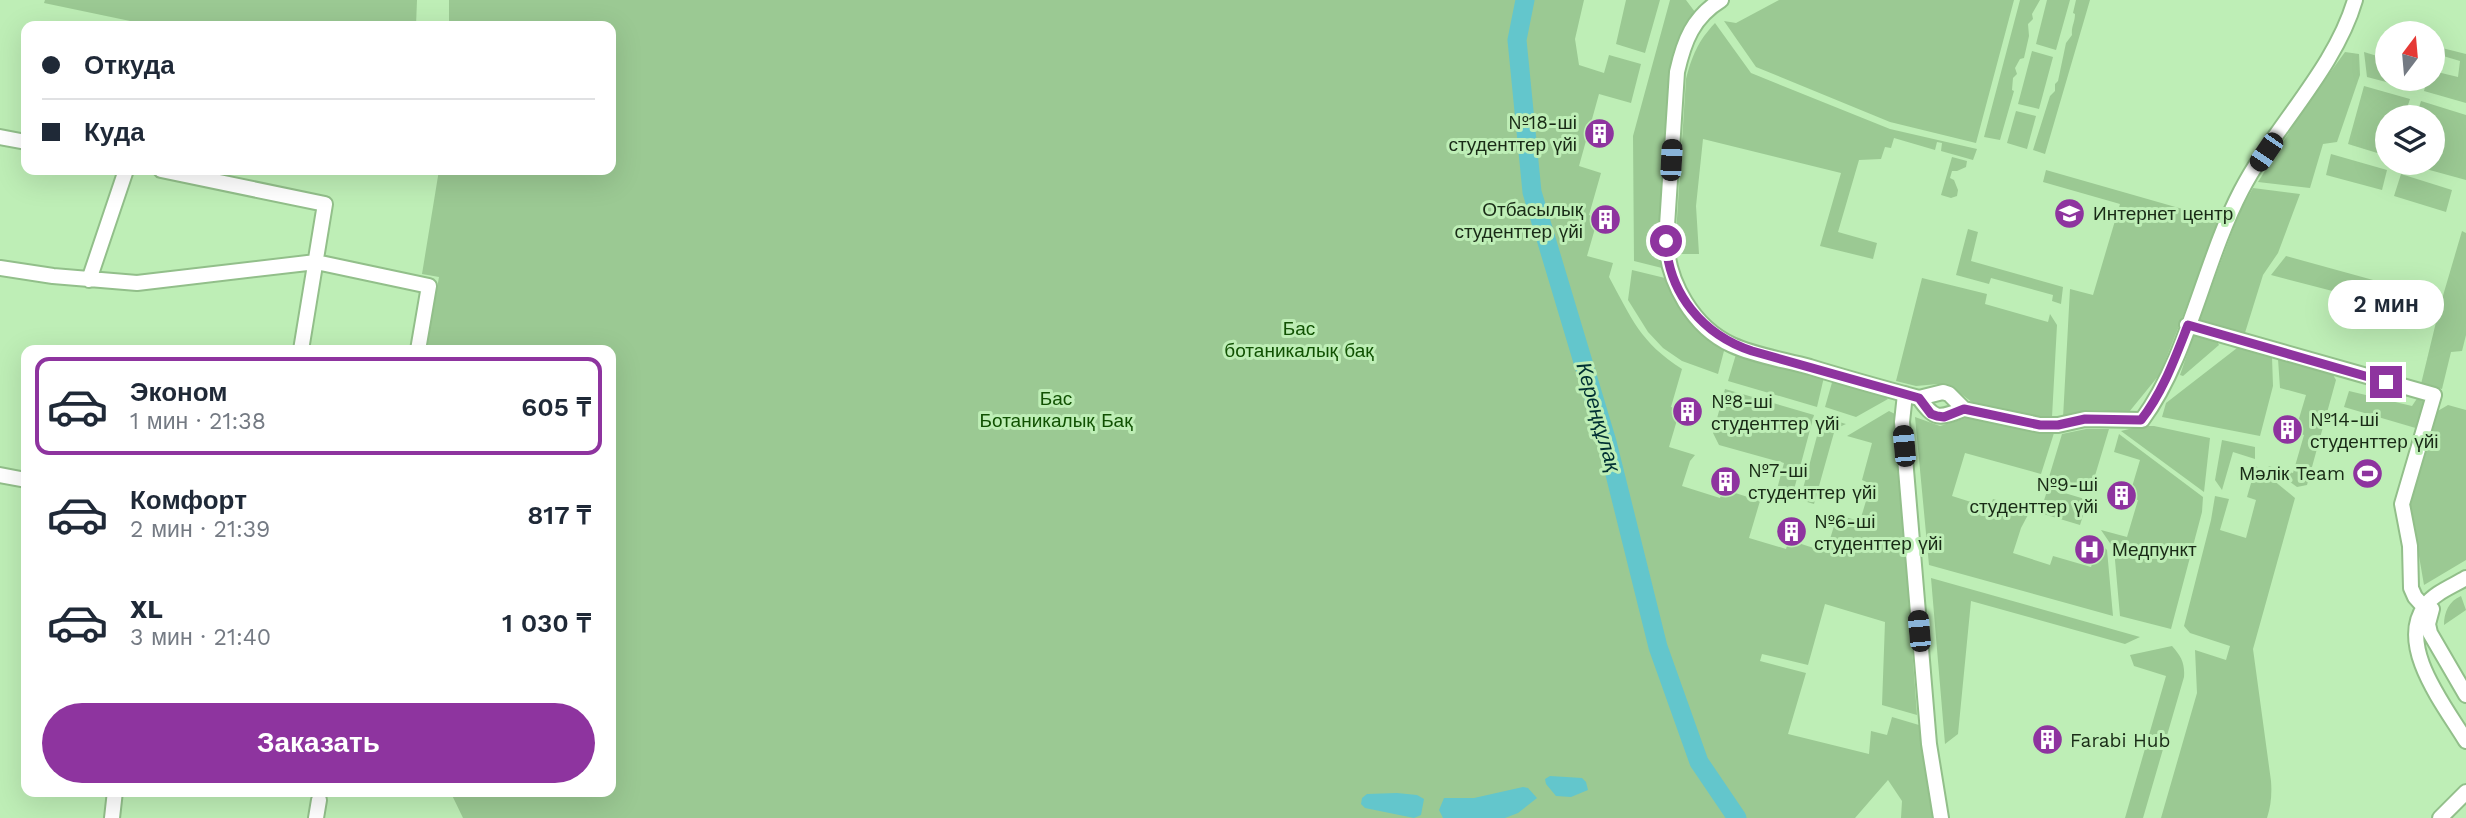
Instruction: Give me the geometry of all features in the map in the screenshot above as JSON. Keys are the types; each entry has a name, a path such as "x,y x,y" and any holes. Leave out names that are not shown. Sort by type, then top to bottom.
{"street":[{"path":"1721,0 1702,14 1690,29 1677,72 1666,241 1667,258 1675,285 1682,297 1702,322 1732,345 1912,396 1943,392 1949,394 1964,409 2040,425 2058,425 2085,419 2141,420 2152,407 2176,357 2228,218 2242,188 2344,32 2355,0"},
{"path":"0,137 21,141"},
{"path":"89,280 124,175"},
{"path":"185,175 325,204 302,345"},
{"path":"0,268 89,280 137,283 316,262 429,286 419,345"},
{"path":"2188,325 2434,395 2402,504 2410,545 2411,588 2424,607"},
{"path":"1912,396 1931,414 1937,416 1944,417 1964,409"},
{"path":"1912,396 1902,422 1929,744 1941,818"},
{"path":"0,475 21,479"},
{"path":"2466,578 2434,597 2424,607 2417,627 2416,641 2424,670 2466,741"},
{"path":"2450,588 2433,607 2428,624 2430,634 2466,695"},
{"path":"2416,641 2430,634"},
{"path":"2440,818 2466,792"},
{"path":"112,818 114,797"},
{"path":"316,818 319,800"}],"green space":[{"path":"45,0 417,0 416,21 130,21 44,3"},
{"name":"Бас ботаникалық бақ","path":"449,0 1584,0 1575,39 1579,65 1604,73 1609,55 1641,64 1631,103 1599,94 1579,166 1601,173 1589,215 1598,218 1587,256 1613,263 1609,277 1638,329 1656,349 1682,369 1671,407 1680,410 1669,447 1695,455 1690,461 1682,486 1720,498 1723,489 1760,501 1749,538 1786,549 1789,540 1826,552 1834,526 1834,514 1860,521 1871,484 1862,480 1872,443 1847,436 1889,411 1895,414 1917,715 1882,705 1885,622 1825,604 1808,665 1762,654 1760,661 1806,673 1788,734 1869,754 1871,731 1887,735 1892,717 1919,725 1934,818 1901,818 1902,801 1888,780 1855,818 463,818 453,797 616,797 616,345 427,345 439,277 422,274 438,175 616,175 616,21 449,21"},
{"path":"1626,0 1660,0 1645,53 1616,44"},
{"path":"1670,0 1686,0 1695,12 1682,34 1672,61 1660,253 1662,268 1634,261 1633,136"},
{"path":"1779,0 2014,0 1976,143 1890,122 1756,67 1724,21 1736,23"},
{"path":"2020,0 2040,0 2032,14 2033,19 2028,24 2029,36 2024,58 2020,59 2015,68 2017,74 2013,78 2014,91 2000,140 1984,137"},
{"path":"2047,0 2070,0 2056,50 2036,44"},
{"path":"2076,0 2090,0 2045,154 2033,150 2050,96 2055,91 2066,43 2072,35"},
{"path":"1715,23 1751,73 1890,129 1977,149 1973,160 1941,151 1942,143 1937,142 1935,150 1894,138 1891,148 1885,147 1881,159 1859,160 1838,232 1877,243 1873,259 1820,246 1841,173 1703,139 1696,206 1699,254 1680,254 1676,234 1686,79 1696,49"},
{"path":"2445,49 2466,54 2466,103 2424,91 2445,91 2445,74 2458,77 2460,61 2445,57"},
{"path":"2032,51 2053,57 2039,109 2018,104"},
{"path":"2345,52 2359,54 2360,75 2337,142 2323,144 2310,188 2258,182 2303,110"},
{"path":"2364,52 2375,55 2375,79 2367,77"},
{"path":"2364,86 2410,99 2408,105 2375,105 2375,152 2348,144"},
{"path":"2445,108 2466,115 2466,180 2445,174"},
{"path":"2016,111 2036,116 2027,149 2007,143"},
{"path":"2331,154 2375,167 2375,175 2386,175 2382,190 2326,175"},
{"path":"1952,157 1967,161 1966,167 1952,171 1950,178 1954,180 1958,190 1957,196 1951,198 1941,195"},
{"path":"2046,170 2221,220 2160,374 2129,412 2087,410 2063,418 2070,289 2093,295 2120,204 2043,182"},
{"path":"2401,175 2452,190 2446,212 2394,196"},
{"path":"2253,188 2300,194 2278,253 2263,275 2244,336 2198,323 2239,213"},
{"path":"1968,229 1978,232 1971,261 2063,287 2061,304 2052,301 2053,295 1991,278 1989,284 1956,275"},
{"path":"2462,231 2466,233 2466,335 2462,351 2451,352 2442,389 2421,384 2437,318 2271,275 2286,256 2442,299"},
{"path":"1632,270 1665,278 1686,314 1725,347 1718,374 1682,361 1663,348 1648,332 1628,300"},
{"path":"1922,278 1987,294 1985,304 2048,322 2050,314 2057,325 2052,417 2027,415 1973,403 1952,387 1938,384 1916,386 1896,381"},
{"path":"2194,334 2217,341 2219,345 2183,376 2180,375"},
{"path":"2237,348 2272,357 2273,386 2260,436 2162,417 2166,403"},
{"path":"1737,351 1824,377 1817,407 1728,381"},
{"path":"2278,359 2332,373 2336,380 2307,485 2297,487 2268,466 2293,473 2304,435 2295,432 2306,395 2280,388"},
{"path":"1833,379 1883,394 1888,399 1856,417 1825,407"},
{"path":"1725,389 1814,415 1792,497 1776,493 1784,463 1719,445 1713,433"},
{"path":"2349,391 2412,406 2418,397 2422,398 2426,404 2419,429 2344,407"},
{"path":"2448,405 2466,410 2466,560 2424,585 2410,504 2436,412"},
{"path":"1822,417 1846,424 1835,429 1814,504 1800,500"},
{"path":"1915,417 1940,426 1966,418 2054,433 2041,474 1965,453 1952,496 1990,508 1993,499 2030,511 2013,553 2050,565 2053,556 2091,567 2099,542 2107,550 2113,616 1929,565"},
{"path":"2154,426 2210,438 2204,492 2121,431"},
{"path":"2086,429 2109,429 2091,489 2049,477 2062,434"},
{"path":"2119,434 2203,497 2202,512 2171,629 2120,616 2114,549 2101,530 2127,537 2138,500 2129,497 2140,460 2114,452"},
{"path":"2222,440 2255,447 2255,459 2233,452 2222,490 2215,480"},
{"path":"2256,466 2295,498 2253,649 2271,781 2267,818 2161,818 2197,693 2195,650 2226,660 2230,646 2190,633 2184,626 2215,496 2229,499 2220,530 2246,538 2256,500 2247,497"},
{"path":"2048,488 2088,500 2080,525 2040,513"},
{"path":"1931,578 2140,637 2125,644 1971,601 1958,734 1945,744"},
{"path":"2461,596 2466,610 2444,625 2448,608"},
{"path":"2172,646 2182,660 2184,677 2143,818 2125,818 2166,676 2134,666 2130,655"}],"water":[{"path":"1550,776 1582,778 1588,790 1571,797 1556,796 1546,784 1545,779"},
{"path":"1528,788 1537,798 1518,813 1505,818 1443,818 1439,810 1444,798 1474,798"},
{"path":"1367,794 1417,795 1424,799 1421,815 1414,818 1365,808 1361,804 1362,798"}],"waterway":[{"name":"Кереңқұлақ","path":"1525,0 1517,40 1532,192 1607,442 1658,647 1699,762 1737,818"}],"place":[{"name":"№18-ші студенттер үйі","path":"1600,133"},
{"name":"Интернет центр","path":"2070,213"},
{"name":"Отбасылық студенттер үйі","path":"1606,220"},
{"name":"№8-ші студенттер үйі","path":"1688,412"},
{"name":"№14-ші студенттер үйі","path":"2287,430"},
{"name":"Мәлік Team","path":"2368,473"},
{"name":"№7-ші студенттер үйі","path":"1725,481"},
{"name":"№9-ші студенттер үйі","path":"2121,495"},
{"name":"№6-ші студенттер үйі","path":"1791,532"},
{"name":"Медпункт","path":"2089,549"},
{"name":"Farabi Hub","path":"2047,740"}],"route":[{"path":"1666,241 1667,258 1675,285 1691,310 1716,335 1732,345 1919,398 1931,414 1937,416 1944,417 1964,409 2040,425 2058,425 2085,419 2141,420 2152,407 2188,325 2386,382"}],"park label":[{"name":"Бас Ботаникалық Бақ","path":"1056,409"}]}
